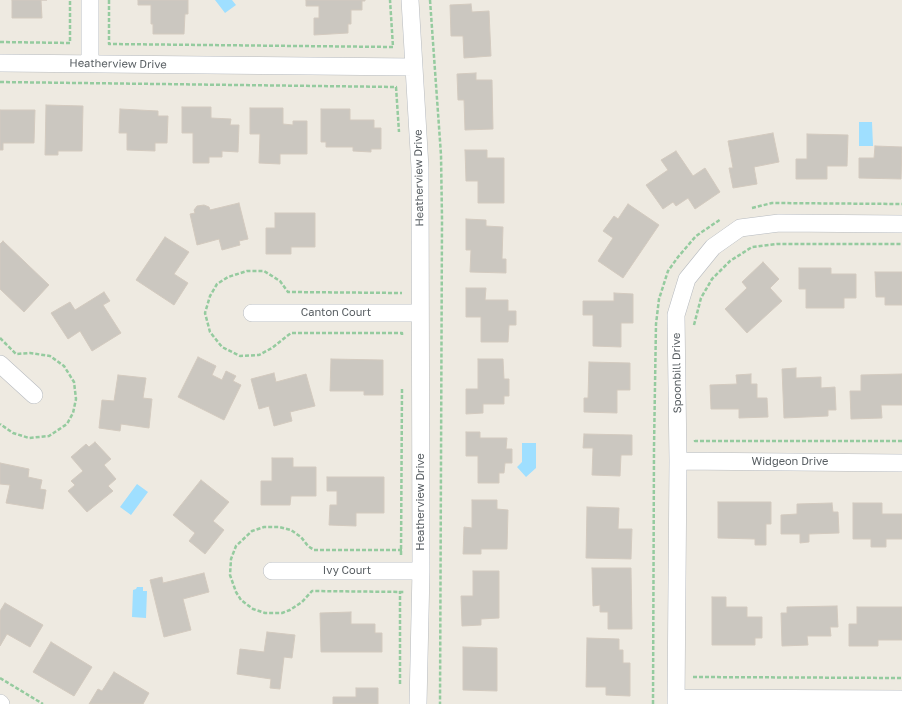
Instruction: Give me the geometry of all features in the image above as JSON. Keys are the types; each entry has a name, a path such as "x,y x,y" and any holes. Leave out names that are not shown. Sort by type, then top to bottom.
{"street":[{"path":"90,0 90,64"},
{"path":"410,0 414,67"},
{"name":"Heatherview Drive","path":"0,63 414,67 420,168 421,571 418,704"},
{"name":"Spoonbill Drive","path":"676,701 678,461 676,315 687,279 713,248 740,228 779,224 902,224"},
{"name":"Canton Court","path":"252,313 420,313"},
{"path":"0,364 34,395"},
{"name":"Widgeon Drive","path":"678,461 902,463"},
{"name":"Ivy Court","path":"272,571 421,571"},
{"path":"676,701 902,699"}],"path":[{"path":"0,42 70,43 70,0"},
{"path":"109,0 109,44 393,47 390,0"},
{"path":"430,0 441,155 442,219 440,704"},
{"path":"0,82 396,87 400,138"},
{"path":"750,208 772,203 902,204"},
{"path":"653,704 654,439 656,324 659,299 668,272 678,257 696,236 723,218"},
{"path":"694,332 694,324 701,298 712,279 730,261 752,247 777,244 902,244"},
{"path":"402,286 402,294 288,292 280,281 264,271 247,271 228,276 217,284 210,296 206,313 210,332 222,348 240,356 259,355 272,348 291,334 402,334 402,341"},
{"path":"401,557 402,388"},
{"path":"695,433 695,441 902,441"},
{"path":"400,585 400,689"},
{"path":"693,670 693,678 902,678"},
{"path":"0,678 43,704"}],"water":[{"path":"215,0 232,0 236,5 225,13"},
{"path":"859,122 872,122 873,146 859,146"},
{"path":"522,443 536,443 536,468 526,477 517,467 522,462"},
{"path":"137,484 148,492 131,515 120,507"},
{"path":"137,587 143,587 143,591 147,591 146,618 132,617 133,590"}],"building":[{"path":"12,0 41,0 42,18 12,18"},
{"path":"138,0 188,0 188,14 185,14 184,34 153,34 153,24 151,24 151,5 138,5"},
{"path":"306,0 365,1 362,1 362,10 351,10 351,24 348,24 348,33 314,35 314,18 319,18 319,6 306,6"},
{"path":"471,4 472,12 489,11 491,56 464,58 463,36 451,36 450,5"},
{"path":"476,73 476,80 492,80 493,129 465,130 464,100 458,100 457,74"},
{"path":"46,105 83,106 82,151 58,151 58,155 45,155"},
{"path":"182,107 211,107 211,118 231,119 230,125 239,125 238,152 222,151 222,157 209,157 209,163 193,163 193,133 182,133"},
{"path":"250,108 283,108 283,124 293,125 293,121 307,121 307,154 280,154 280,164 259,163 260,134 250,134"},
{"path":"120,109 158,111 158,116 168,116 167,143 155,143 155,151 127,150 127,133 119,133"},
{"path":"321,109 350,109 350,120 374,120 374,128 381,128 381,149 371,149 371,152 353,151 353,147 326,147 326,142 321,142"},
{"path":"0,110 35,110 34,143 3,143 3,150 0,150"},
{"path":"773,133 779,162 754,167 757,184 733,188 729,168 733,168 728,141"},
{"path":"807,134 848,135 847,166 827,166 827,179 796,179 796,159 807,159"},
{"path":"875,146 902,147 901,179 859,178 859,158 874,158"},
{"path":"465,150 487,150 487,158 504,158 504,203 478,203 478,181 466,181"},
{"path":"676,151 693,176 705,168 720,192 695,209 688,198 676,206 673,202 663,209 646,185 668,170 661,160"},
{"path":"239,203 248,239 239,241 240,245 222,250 219,239 197,245 190,214 195,213 194,210 197,206 204,205 209,207 210,210"},
{"path":"628,204 659,225 623,278 598,261 613,238 603,231 614,216 618,219"},
{"path":"275,213 315,213 315,247 291,247 291,254 266,254 266,228 275,228"},
{"path":"466,219 486,220 486,226 503,227 502,259 506,259 506,273 470,272 471,250 466,250"},
{"path":"165,237 189,252 174,274 188,283 174,305 136,280"},
{"path":"3,241 49,285 24,312 0,289 0,244"},
{"path":"763,262 779,279 770,288 782,301 747,333 725,309 747,288 742,282"},
{"path":"799,268 831,268 831,274 856,274 856,298 844,298 844,308 806,308 806,289 799,289"},
{"path":"875,272 902,272 902,305 885,305 885,297 876,297"},
{"path":"466,288 486,288 485,300 508,300 508,311 516,311 516,325 509,325 508,342 481,342 481,317 466,317"},
{"path":"104,292 110,301 103,305 121,333 92,351 80,331 68,339 51,313 70,302 75,310"},
{"path":"614,293 633,294 633,323 621,323 621,347 593,346 593,315 583,315 583,301 614,301"},
{"path":"198,357 216,366 212,375 222,380 226,371 236,376 233,381 241,385 224,420 178,397"},
{"path":"331,359 383,360 383,395 364,395 364,391 330,391"},
{"path":"478,359 503,359 504,379 509,379 509,396 504,396 504,404 483,404 483,413 466,414 466,389 478,389"},
{"path":"589,362 630,363 630,390 617,390 617,413 584,412 584,398 588,398"},
{"path":"796,368 796,378 821,377 821,388 835,387 836,410 828,410 828,416 784,418 782,369"},
{"path":"274,373 276,382 306,374 315,406 290,412 292,421 274,426 269,406 259,409 251,379"},
{"path":"751,374 751,384 757,384 757,398 767,398 768,417 739,418 739,409 711,409 710,385 737,384 736,375"},
{"path":"902,374 902,405 881,405 882,418 851,419 850,391 861,391 861,375"},
{"path":"118,375 146,378 143,398 152,399 149,428 121,424 120,431 99,428 102,400 114,401"},
{"path":"466,432 480,432 480,438 507,438 506,449 512,449 512,463 505,463 504,473 499,473 499,483 478,483 478,456 466,456"},
{"path":"584,434 632,435 632,455 621,455 620,476 592,475 593,448 583,448"},
{"path":"95,442 111,459 104,465 116,479 108,486 113,491 87,512 68,491 75,485 71,481 83,471 71,457 86,444 89,447"},
{"path":"272,458 293,458 293,467 316,467 316,496 291,496 290,505 261,505 261,481 272,481"},
{"path":"0,463 29,469 28,477 42,480 40,489 46,490 43,509 6,503 10,485 0,484"},
{"path":"327,477 384,477 384,513 356,513 356,526 329,525 330,505 337,505 337,491 327,491"},
{"path":"201,480 229,502 213,521 224,530 205,554 189,541 195,533 173,515"},
{"path":"472,500 497,500 497,509 508,510 507,549 481,549 481,554 463,554 464,527 472,528"},
{"path":"718,502 771,502 771,524 766,524 766,545 755,545 755,539 718,538"},
{"path":"832,503 833,512 838,512 839,533 809,534 809,542 800,543 800,534 781,534 781,515 797,514 797,504"},
{"path":"853,503 882,503 882,514 902,514 902,539 886,539 886,547 871,547 871,539 853,539"},
{"path":"587,507 619,508 618,529 632,529 631,559 586,558"},
{"path":"592,568 631,568 632,629 608,629 608,612 600,612 600,605 593,606"},
{"path":"473,571 499,571 499,618 481,619 481,625 462,626 461,596 473,596"},
{"path":"204,573 209,592 183,599 191,630 164,637 150,580 162,577 163,583"},
{"path":"712,597 726,597 726,607 747,607 747,617 762,617 762,638 755,638 755,645 712,645"},
{"path":"5,603 43,625 30,647 7,634 0,646 0,611"},
{"path":"837,606 838,627 830,627 831,636 807,636 808,645 782,646 781,613 787,613 787,607"},
{"path":"857,607 902,607 902,640 878,640 878,646 849,646 849,624 857,624"},
{"path":"351,612 351,624 375,624 375,633 382,633 382,652 321,652 320,613"},
{"path":"267,632 295,635 292,658 284,657 280,689 270,688 271,679 237,674 240,649 264,652"},
{"path":"587,638 619,639 619,650 623,650 623,663 630,663 630,696 606,695 606,687 586,687"},
{"path":"51,642 92,667 74,696 33,672"},
{"path":"463,647 497,648 497,691 463,690"},
{"path":"114,672 149,693 143,704 89,704 98,689 102,691"},
{"path":"356,688 378,688 378,704 333,704 333,697 356,697"}]}
